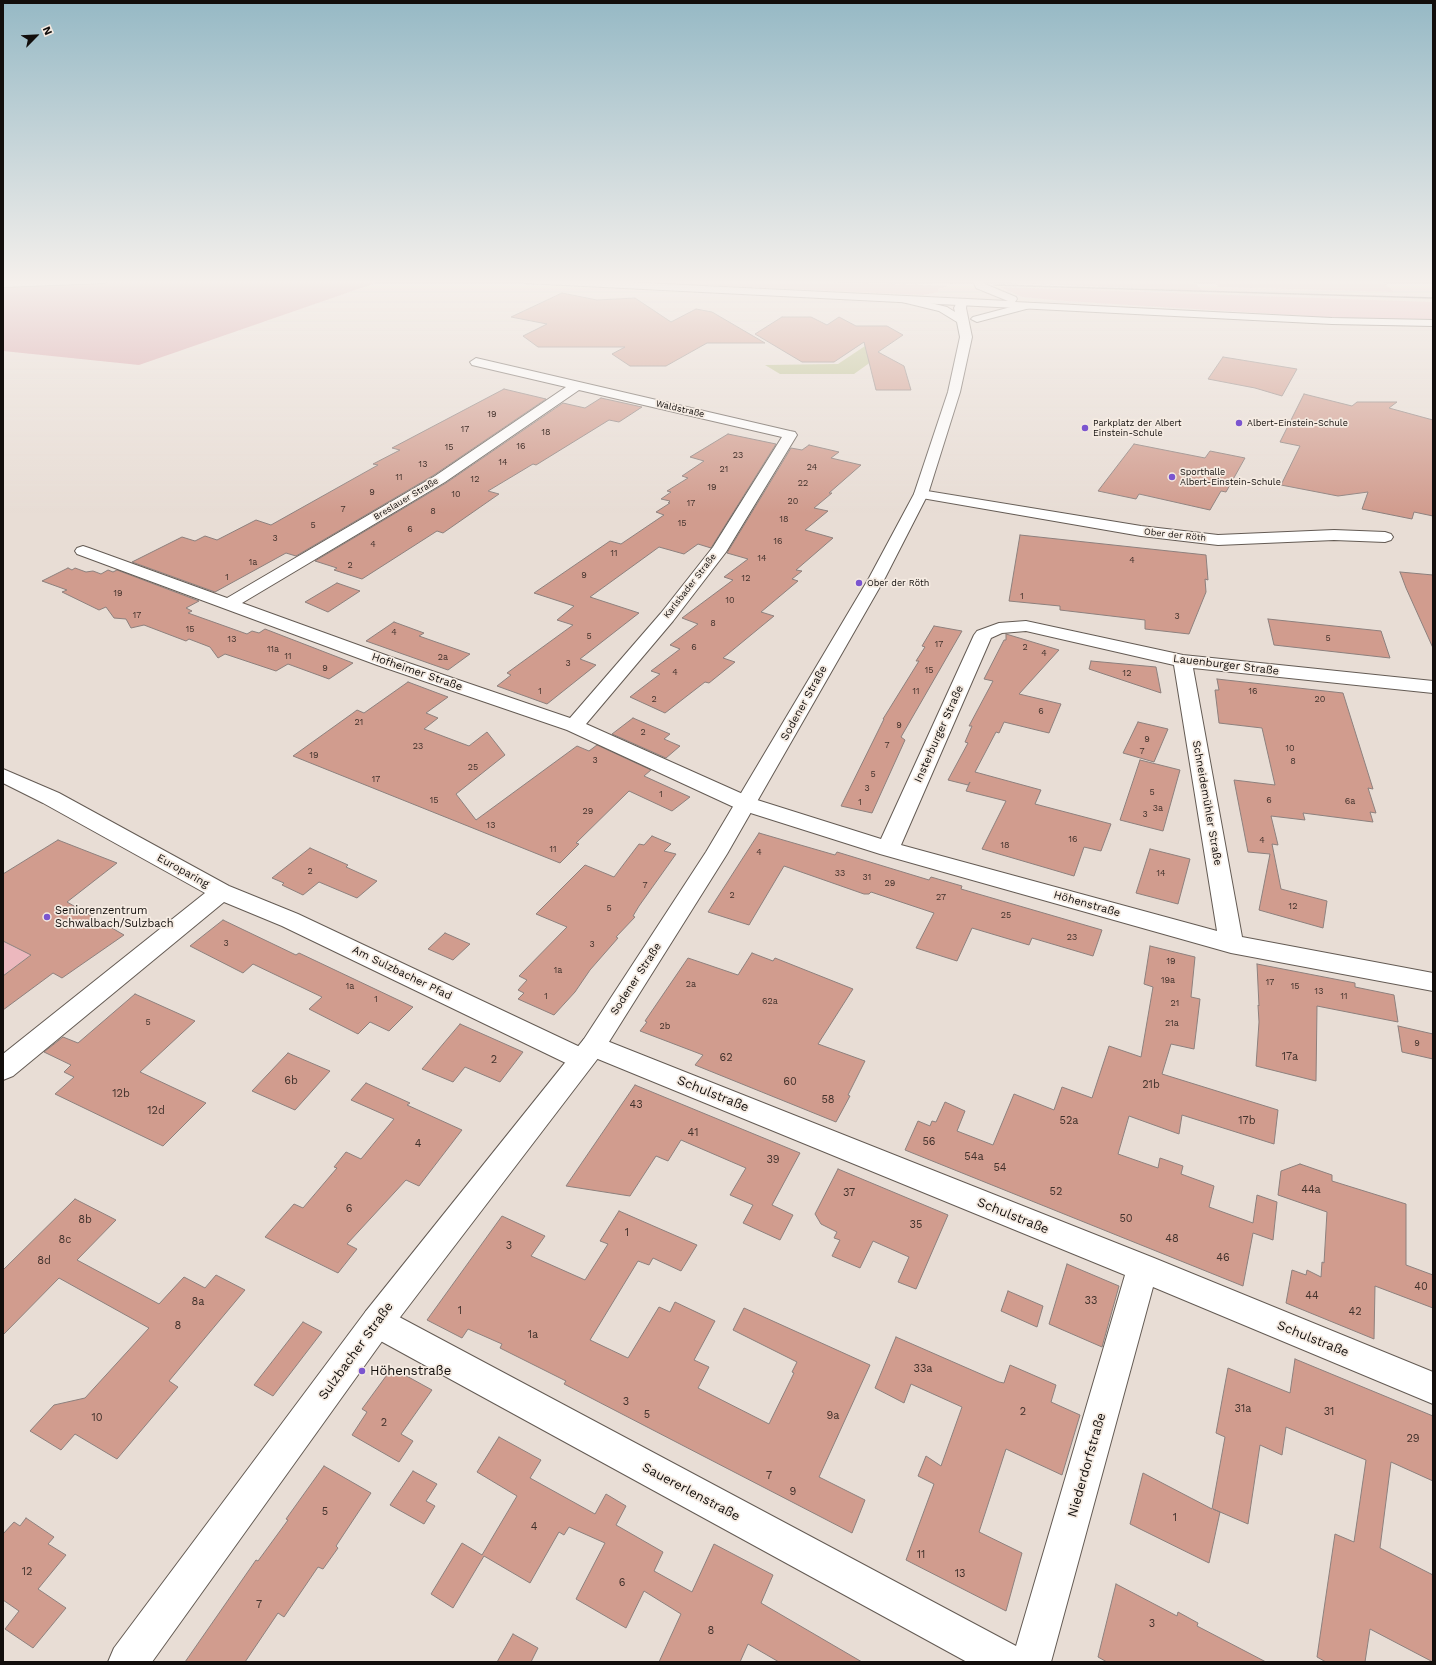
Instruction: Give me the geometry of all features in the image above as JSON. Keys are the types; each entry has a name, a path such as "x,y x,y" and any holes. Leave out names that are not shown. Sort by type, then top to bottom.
{"street":[{"name":"Sodener Straße","path":"587,1053 746,804 836,646 877,578 921,494 954,392 961,358"},
{"name":"Waldstraße","path":"476,362 790,435"},
{"name":"Breslauer Straße","path":"228,604 440,479 577,385"},
{"name":"Karlsbader Straße","path":"574,726 667,617 720,549 790,435"},
{"name":"Ober der Röth","path":"921,494 1141,531 1218,540 1334,535 1385,537"},
{"name":"Hofheimer Straße","path":"82,551 384,661 574,726 746,804"},
{"name":"Lauenburger Straße","path":"999,628 1026,626 1183,661 1433,687"},
{"name":"Insterburger Straße","path":"888,849 983,635 999,628"},
{"name":"Schneidemühler Straße","path":"1183,661 1231,944"},
{"name":"Europaring","path":"3,774 51,798 221,892 3,1069"},
{"name":"Höhenstraße","path":"746,804 888,849 1231,944 1433,982"},
{"name":"Am Sulzbacher Pfad","path":"221,892 290,920 587,1053"},
{"name":"Schulstraße","path":"587,1053 1143,1268 1433,1388"},
{"name":"Sulzbacher Straße","path":"128,1662 376,1322 587,1053"},
{"name":"Niederdorfstraße","path":"1031,1662 1143,1268"},
{"name":"Sauererlenstraße","path":"376,1322 1006,1662"}],"shaded area":[{"path":"68,358 160,358 139,365"},
{"path":"847,358 877,358 854,374 780,374 765,365 838,364"},
{"path":"3,941 18,949 25,944 37,950 3,976"}],"building":[{"path":"618,358 681,358 666,366 630,366"},
{"path":"795,358 840,358 834,362 802,362"},
{"path":"868,358 889,358 904,366 911,390 876,390"},
{"path":"1223,358 1297,369 1282,396 1255,388 1208,379"},
{"path":"504,389 546,399 434,475 296,556 286,553 215,592 132,562 182,537 195,541 205,536 217,540 256,520 271,525 378,465 373,464 400,450 392,448"},
{"path":"1304,394 1352,406 1357,402 1397,402 1389,408 1433,420 1433,516 1414,512 1412,519 1362,509 1368,492 1338,496 1281,485 1300,446 1280,442"},
{"path":"601,398 642,407 619,422 609,420 536,465 533,464 488,491 499,494 443,533 437,531 362,579 334,570 337,568 315,561 446,483 563,403 585,408"},
{"path":"728,434 776,444 711,548 698,544 684,554 659,547 590,597 639,613 580,659 596,665 547,704 497,686 511,675 507,673 573,625 557,620 574,606 534,593 610,541 621,544 664,515 656,512 670,503 668,503 670,501 661,499 671,492 667,491 688,478 682,476 704,461 690,457"},
{"name":"Sporthalle Albert-Einstein-Schule","path":"1134,444 1205,458 1210,451 1245,458 1226,492 1221,491 1210,510 1139,494 1136,499 1098,491"},
{"path":"809,445 839,452 831,458 861,465 814,508 828,511 805,530 833,538 796,570 802,571 792,579 798,581 761,612 774,616 723,658 735,662 709,683 705,682 665,713 630,697 660,674 651,671 680,649 670,645 698,624 682,618 733,580 724,577 748,559 727,553 791,448 802,450"},
{"path":"1020,535 1206,555 1208,580 1205,579 1206,592 1189,634 1145,629 1145,620 1060,610 1060,606 1009,601"},
{"path":"68,568 72,570 75,568 86,572 93,571 101,574 108,570 113,572 117,570 199,601 186,608 192,611 188,613 247,634 252,631 259,633 265,629 353,663 329,679 288,664 276,671 225,654 218,658 210,647 189,639 186,641 144,625 131,628 126,619 114,618 106,607 99,610 62,592 67,590 42,581"},
{"path":"1400,572 1433,575 1433,648 1406,588"},
{"path":"337,583 360,591 328,612 305,602"},
{"path":"1268,619 1381,631 1390,658 1274,645"},
{"path":"394,622 424,633 419,636 470,654 448,670 366,641"},
{"path":"934,626 962,631 901,737 905,740 872,813 841,806 883,719 919,661 916,661 925,647 922,646"},
{"path":"1006,634 1059,650 1019,694 1061,704 1049,733 1004,722 999,733 996,732 975,772 1041,790 1035,804 1111,824 1101,851 1084,847 1074,876 982,849 1006,801 966,791 970,782 968,785 948,780 968,743 965,742 972,726 969,726 993,681 984,679 1004,640 1006,640"},
{"path":"1091,661 1156,667 1161,693 1089,669"},
{"path":"1217,679 1343,693 1373,789 1368,788 1376,813 1370,812 1373,822 1303,813 1305,820 1271,816 1278,845 1272,844 1281,889 1327,901 1323,928 1259,910 1270,854 1248,852 1234,780 1275,785 1262,728 1219,723 1215,690 1219,690"},
{"path":"408,682 448,697 426,713 438,718 424,729 469,746 487,732 505,755 456,794 476,820 577,746 589,751 597,745 651,770 644,776 690,797 672,811 629,791 576,843 579,844 560,863 293,756 357,710 364,713"},
{"path":"633,718 670,734 664,739 680,746 666,758 612,734"},
{"path":"1138,722 1168,729 1154,762 1123,753"},
{"path":"1140,760 1180,770 1163,831 1120,820"},
{"path":"759,833 835,855 837,852 929,880 931,877 962,886 961,889 1102,930 1093,956 1032,938 1029,945 972,928 957,961 916,948 934,913 871,892 869,894 864,894 784,866 749,925 708,912"},
{"path":"652,836 671,844 664,851 676,854 639,906 633,916 635,917 616,937 618,938 590,970 575,992 554,1015 518,999 524,993 518,990 527,980 519,976 567,927 536,914 585,865 614,877 639,844 644,845"},
{"name":"Seniorenzentrum Schwalbach/Sulzbach","path":"58,840 117,863 67,902 124,935 62,978 53,973 3,1010 3,976 31,955 3,941 3,874"},
{"path":"310,848 348,865 346,867 377,881 357,898 319,882 303,895 282,885 284,883 272,878"},
{"path":"1150,849 1190,859 1178,904 1136,893"},
{"path":"223,920 296,955 299,953 413,1007 389,1031 370,1022 358,1034 309,1009 322,997 253,964 243,973 190,946"},
{"path":"445,933 470,944 453,960 428,949"},
{"path":"1150,946 1195,957 1191,997 1200,999 1194,1049 1171,1044 1162,1074 1278,1110 1274,1144 1182,1115 1179,1134 1129,1116 1118,1154 1158,1168 1160,1158 1183,1166 1181,1174 1214,1186 1209,1207 1253,1223 1257,1195 1277,1202 1273,1240 1253,1233 1243,1286 905,1150 918,1121 930,1126 932,1121 936,1122 945,1102 965,1111 957,1131 993,1145 1014,1094 1054,1110 1062,1087 1092,1098 1109,1046 1141,1057 1153,987 1144,984"},
{"path":"752,953 773,961 775,958 853,989 818,1044 865,1061 848,1095 850,1096 836,1122 695,1065 703,1055 640,1031 647,1022 645,1021 688,958 738,975"},
{"path":"1257,964 1355,983 1355,987 1394,995 1398,1022 1317,1006 1316,1081 1256,1066 1259,1022"},
{"path":"135,994 195,1021 140,1072 206,1103 163,1146 55,1094 74,1077 64,1072 71,1065 44,1052 63,1037 78,1043"},
{"path":"460,1024 523,1052 500,1082 465,1067 453,1082 422,1069"},
{"path":"1398,1026 1433,1034 1433,1059 1402,1052"},
{"path":"288,1053 330,1071 295,1110 252,1091"},
{"path":"366,1083 410,1103 407,1105 462,1130 419,1186 406,1180 347,1244 357,1249 338,1273 265,1237 294,1204 303,1208 337,1168 334,1167 346,1152 361,1159 394,1119 351,1100"},
{"path":"635,1085 800,1153 772,1205 793,1215 780,1240 743,1223 753,1205 730,1195 746,1168 681,1140 668,1161 656,1156 630,1196 566,1186"},
{"path":"1300,1164 1332,1175 1332,1181 1406,1204 1406,1265 1433,1275 1433,1308 1375,1286 1374,1339 1286,1303 1292,1270 1306,1275 1307,1270 1321,1277 1322,1262 1324,1263 1327,1212 1278,1195 1281,1171"},
{"path":"838,1169 948,1215 916,1289 898,1282 909,1257 873,1241 860,1268 832,1256 840,1240 834,1238 837,1232 821,1224 815,1214"},
{"path":"75,1199 116,1220 77,1260 159,1304 184,1277 205,1288 216,1275 245,1290 169,1381 178,1387 117,1459 75,1434 61,1450 30,1431 54,1405 85,1398 149,1328 59,1278 3,1335 3,1270"},
{"path":"619,1211 697,1245 681,1271 653,1258 649,1265 638,1261 590,1340 628,1358 659,1307 670,1312 675,1302 715,1321 694,1360 709,1367 698,1388 769,1424 794,1373 792,1372 797,1362 733,1330 744,1308 870,1365 819,1477 865,1500 852,1533 564,1384 566,1381 500,1348 502,1344 468,1329 462,1338 427,1320 502,1216 545,1236 531,1256 585,1280 608,1244 600,1241"},
{"path":"1067,1264 1119,1286 1102,1347 1049,1324"},
{"path":"1008,1291 1043,1306 1037,1327 1001,1311"},
{"path":"303,1322 322,1332 273,1396 254,1385"},
{"path":"896,1337 999,1382 1004,1383 1010,1365 1056,1385 1051,1402 1080,1415 1062,1475 1006,1449 979,1532 1022,1553 1006,1611 906,1560 934,1484 918,1476 926,1456 941,1466 962,1407 911,1384 904,1403 875,1388"},
{"path":"1295,1359 1433,1416 1433,1481 1391,1462 1380,1548 1433,1575 1433,1662 1370,1629 1365,1662 1326,1662 1317,1657 1335,1534 1354,1542 1366,1460 1286,1427 1282,1455 1260,1445 1248,1524 1220,1512 1209,1563 1130,1524 1143,1473 1212,1509 1225,1437 1216,1433 1228,1368 1290,1393"},
{"path":"392,1368 432,1390 401,1434 413,1441 399,1462 352,1435 367,1412 362,1409"},
{"path":"499,1437 541,1460 530,1478 595,1514 606,1494 626,1506 616,1525 663,1552 654,1571 692,1592 714,1544 773,1575 761,1603 862,1662 779,1662 748,1644 740,1662 659,1662 681,1614 644,1591 626,1628 576,1599 605,1543 569,1527 564,1535 559,1532 530,1583 484,1556 453,1608 431,1594 462,1543 482,1555 517,1496 477,1472"},
{"path":"324,1466 371,1493 336,1546 338,1548 323,1569 318,1567 284,1617 278,1613 245,1662 185,1662 256,1560 258,1561 288,1520 286,1519"},
{"path":"413,1471 437,1484 426,1501 435,1506 424,1524 390,1505"},
{"path":"26,1518 54,1537 48,1544 66,1555 38,1589 66,1608 33,1648 5,1629 19,1611 3,1600 3,1534 14,1522 20,1526"},
{"path":"1116,1584 1177,1616 1178,1612 1198,1623 1197,1626 1266,1662 1107,1662 1098,1657"},
{"path":"513,1634 538,1648 531,1662 497,1662"}],"place":[{"name":"Albert-Einstein-Schule","path":"1239,423"},
{"name":"Parkplatz der Albert Einstein-Schule","path":"1085,428"},
{"name":"Sporthalle Albert-Einstein-Schule","path":"1172,477"},
{"name":"Ober der Röth","path":"859,583"},
{"name":"Seniorenzentrum Schwalbach/Sulzbach","path":"47,917"},
{"name":"Höhenstraße","path":"362,1371"}]}
